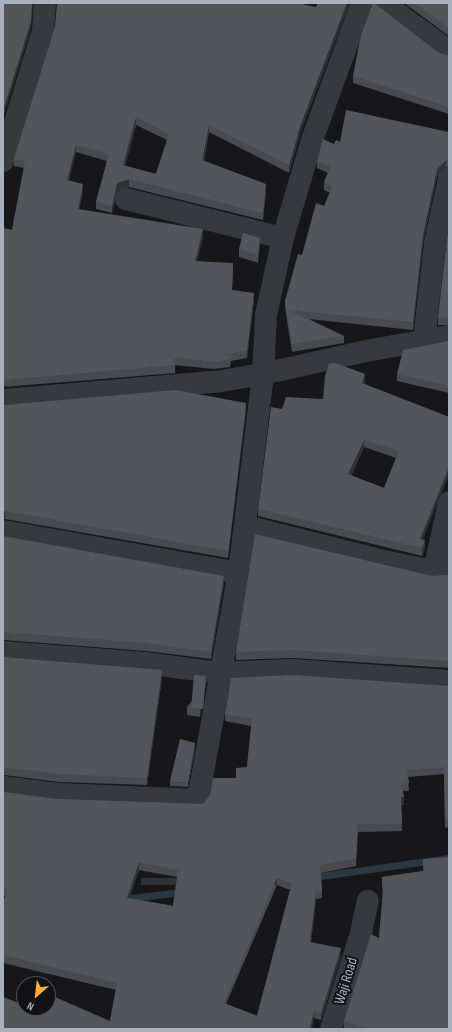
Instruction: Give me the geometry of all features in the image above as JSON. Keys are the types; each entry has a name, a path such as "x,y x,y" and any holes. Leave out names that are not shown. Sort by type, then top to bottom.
{"street":[{"path":"3,161 43,31 45,3"},
{"path":"3,787 58,794 198,800 239,573 246,526 263,374 266,315 283,238 312,140 362,3"},
{"path":"383,3 449,51"},
{"path":"424,340 435,243 449,179"},
{"path":"126,199 283,238"},
{"path":"3,400 215,382 263,374 449,336"},
{"path":"246,526 388,562 441,570 449,502"},
{"path":"3,531 239,573"},
{"path":"3,652 145,663 220,672 292,670 449,681"},
{"name":"Waji Road","path":"331,1029 361,933 368,901"}],"building":[{"path":"3,3 32,3 31,21 3,111"},
{"path":"57,3 298,3 316,7 318,3 347,3 300,127 289,165 209,125 202,160 266,184 263,213 129,179 117,183 112,206 96,202 109,154 76,145 67,180 83,184 78,209 203,229 195,261 233,263 232,290 254,293 247,351 223,354 231,357 230,359 214,362 175,357 175,365 3,380 3,228 12,230 25,161 14,159 55,27","holes":["136,117 169,134 156,174 123,165"]},
{"path":"373,3 439,53 449,56 449,107 353,76 361,35"},
{"path":"414,3 449,3 449,28"},
{"path":"346,110 449,132 449,160 446,160 437,169 423,234 413,322 288,310 344,336 292,344 285,301 298,254 302,255 316,203 324,206 332,187 324,182 331,166 317,161 323,139 334,144 336,140 340,142"},
{"path":"449,230 449,317 438,318 447,238"},
{"path":"243,233 260,238 258,255 239,249"},
{"path":"449,341 449,386 397,374 403,350"},
{"path":"335,363 365,374 362,383 449,417 449,467 420,539 425,540 422,548 258,509 271,407 282,409 286,397 323,399 325,376 329,364","holes":["364,440 399,451 384,488 348,474"]},
{"path":"176,390 246,403 228,551 5,511 3,512 3,405"},
{"path":"255,534 432,576 449,575 449,661 293,650 236,652"},
{"path":"3,536 224,576 211,652 146,643 3,633"},
{"path":"3,657 162,670 147,778 59,774 3,768"},
{"path":"194,675 206,676 203,709 191,708"},
{"path":"292,675 449,686 449,820 445,820 444,767 407,770 409,783 401,784 404,797 401,797 402,824 358,824 356,858 320,865 322,891 316,891 310,942 341,948 321,1013 314,1011 310,1029 3,1029 3,997 16,1002 16,1016 56,1016 56,997 110,1021 117,983 3,955 3,901 7,889 3,888 3,792 56,799 203,804 210,795 213,778 236,778 236,768 247,767 252,719 225,714 231,678","holes":["139,862 178,870 173,906 127,898","277,878 292,883 257,1016 224,1003"]},
{"path":"180,739 195,743 188,782 170,781"},
{"path":"449,857 449,1029 370,1029 344,1021 371,934 379,938 383,890 382,877 424,871 423,859"}],"waterway":[{"path":"313,877 449,858"},
{"path":"122,899 183,892"}]}
